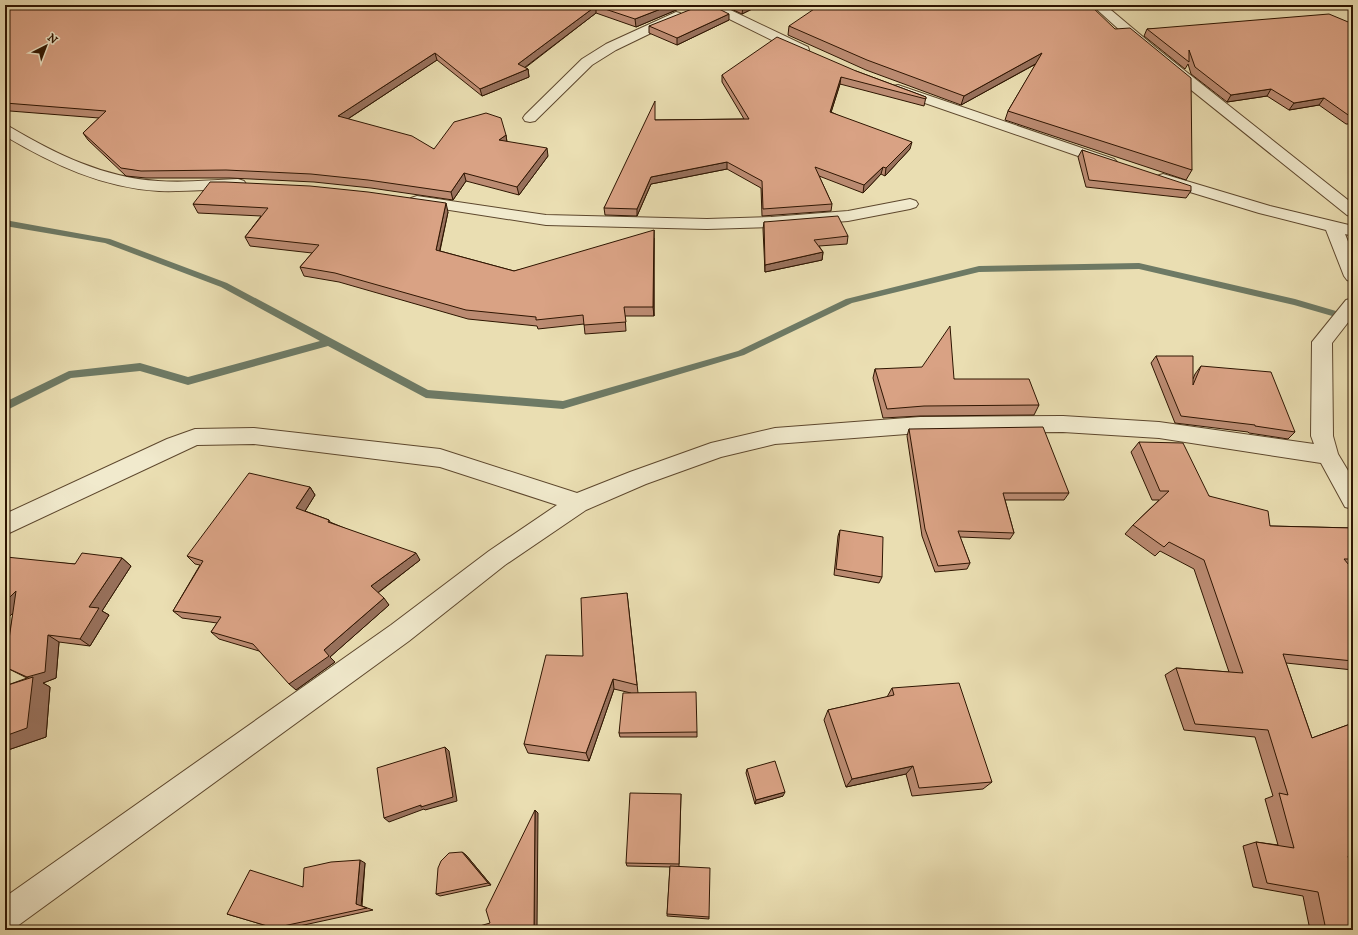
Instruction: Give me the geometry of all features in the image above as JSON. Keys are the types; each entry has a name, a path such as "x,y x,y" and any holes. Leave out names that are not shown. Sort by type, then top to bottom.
{"street":[{"path":"711,5 813,54"},
{"path":"1098,5 1150,50 1353,212"},
{"path":"530,118 593,58 611,47 665,20 697,8"},
{"path":"887,84 973,116 1125,167"},
{"path":"5,130 60,160 107,179 146,186 252,185"},
{"path":"1147,174 1265,210 1353,231"},
{"path":"402,199 546,220 707,224 772,222 848,216 910,204"},
{"path":"1333,226 1353,276"},
{"path":"1353,304 1322,342 1322,436 1328,455 1353,500"},
{"path":"5,916 400,633 497,558 578,503 638,478 712,452 775,436 920,425 1063,424 1159,430 1328,455"},
{"path":"5,525 195,437 254,436 440,458 578,503"}],"building":[{"path":"5,5 671,5 635,19 596,6 518,64 528,69 480,89 435,53 338,116 412,136 434,149 454,122 486,113 501,118 506,135 499,140 547,148 517,187 464,173 451,192 368,180 311,174 226,170 141,171 121,168 83,133 106,111 5,103"},
{"path":"702,5 711,5 729,14 677,38 649,26"},
{"path":"820,5 1090,5 1115,29 1130,28 1191,78 1192,170 1008,111 1042,53 964,96 867,60 789,26"},
{"path":"1329,14 1353,24 1353,117 1324,98 1294,103 1271,89 1231,95 1195,67 1189,50 1189,62 1147,29"},
{"path":"777,37 856,71 926,97 926,99 841,77 830,112 912,142 886,168 883,167 864,185 815,167 832,204 763,209 762,181 727,162 651,177 637,209 604,208 655,101 655,120 749,119 722,75"},
{"path":"1082,150 1191,186 1191,191 1089,180"},
{"path":"210,182 310,186 368,192 446,203 436,250 514,271 654,230 653,307 624,307 626,322 584,325 583,315 536,320 536,317 466,310 335,273 300,267 319,245 245,237 268,208 193,204"},
{"path":"838,216 848,236 814,240 823,252 765,265 764,222"},
{"path":"950,326 954,379 1029,379 1039,405 924,406 887,409 875,369 922,367"},
{"path":"1156,356 1193,356 1193,385 1201,366 1271,372 1295,432 1255,425 1181,416"},
{"path":"1043,427 1069,493 1003,493 1014,533 958,531 970,563 938,566 925,529 909,429"},
{"path":"1139,442 1183,443 1209,496 1268,511 1270,526 1353,528 1353,559 1344,559 1353,570 1353,661 1283,654 1312,738 1353,723 1353,855 1348,856 1353,878 1353,930 1326,930 1318,892 1267,883 1256,842 1294,848 1279,793 1288,795 1268,730 1195,724 1176,668 1243,673 1204,560 1169,542 1164,547 1133,525 1169,491 1160,491"},
{"path":"249,473 310,487 296,508 329,520 328,522 416,553 371,586 384,598 324,650 329,656 289,684 253,644 211,632 221,617 173,611 203,561 187,556"},
{"path":"840,530 883,537 882,577 836,569"},
{"path":"82,553 122,558 89,607 99,608 80,639 48,635 45,672 27,677 5,667 16,591 5,602 6,557 75,564"},
{"path":"627,593 637,685 613,679 586,753 524,744 546,655 583,656 581,598"},
{"path":"33,677 27,728 5,736 5,686"},
{"path":"959,683 992,782 919,788 913,766 852,779 828,710 894,695 892,688"},
{"path":"696,692 697,732 619,733 623,693"},
{"path":"445,747 453,797 421,807 421,805 384,818 377,768"},
{"path":"775,761 785,792 756,800 747,769"},
{"path":"630,793 681,794 679,864 626,863"},
{"path":"535,810 534,930 466,930 490,923 486,910"},
{"path":"462,852 488,883 436,894 438,868 441,861 449,853"},
{"path":"360,860 356,904 367,908 274,928 227,914 250,870 303,887 304,868 331,862"},
{"path":"670,866 710,868 709,917 667,914"}],"waterway":[{"path":"5,223 107,241 224,285 426,394 563,405 741,353 849,301 979,269 1139,266 1295,302 1353,319"},
{"path":"5,407 69,375 140,367 188,381 329,342"}]}
